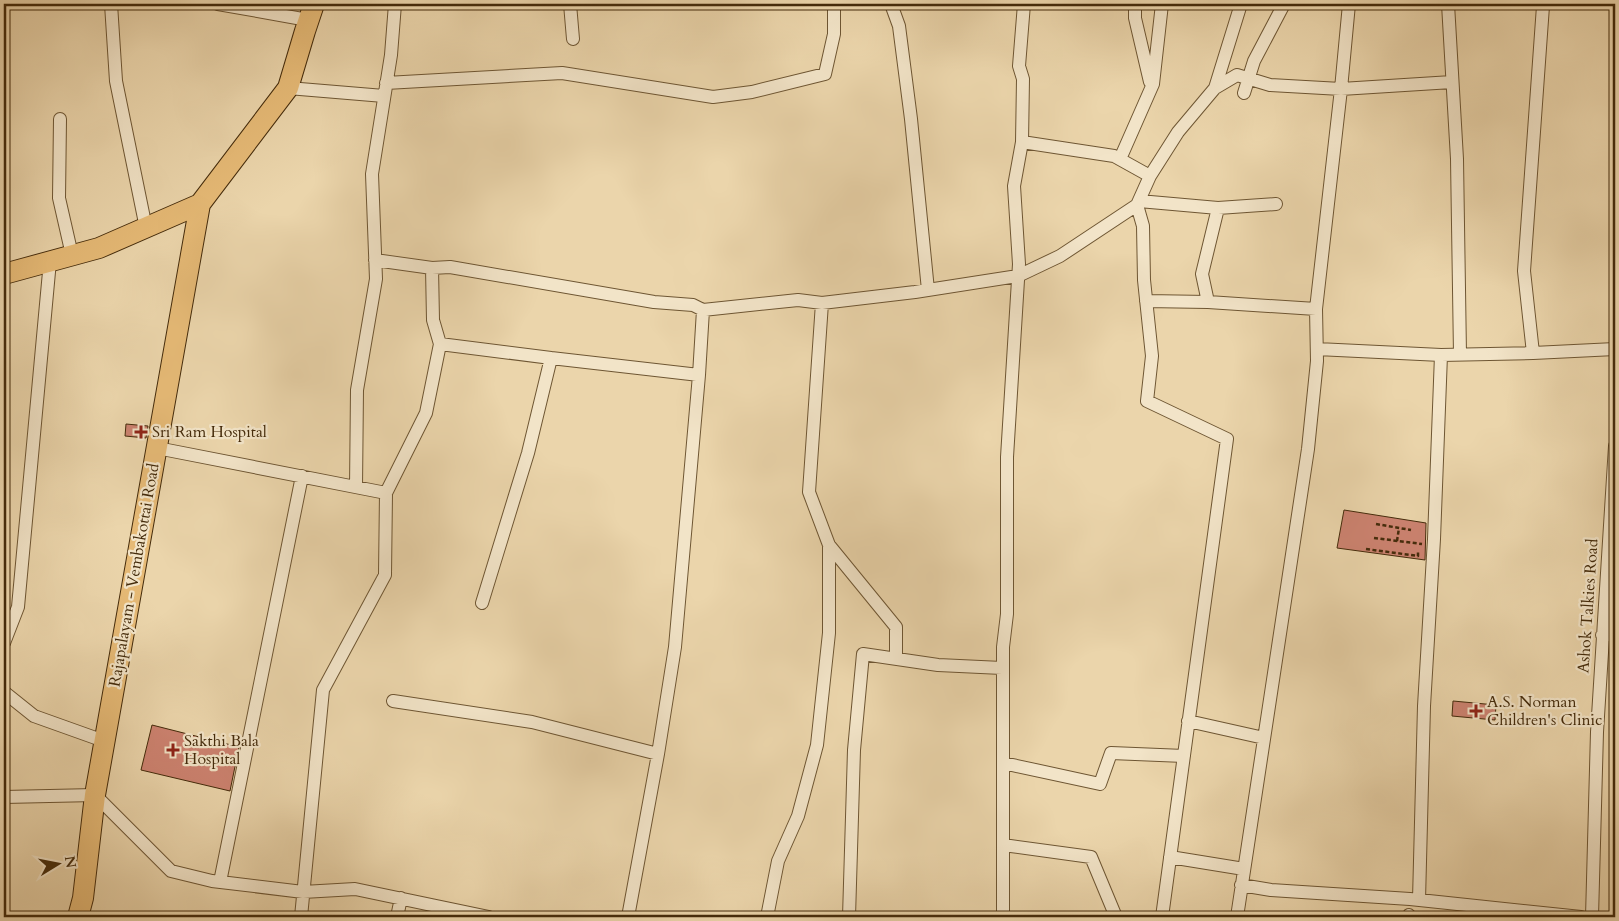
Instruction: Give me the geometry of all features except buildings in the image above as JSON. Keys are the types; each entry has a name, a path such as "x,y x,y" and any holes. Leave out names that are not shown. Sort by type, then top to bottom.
{"main road":[{"path":"4,274 99,248 200,204 288,88 311,12"},
{"name":"Rajapalayam - Vembakottai Road","path":"78,917 104,741 200,204"}],"street":[{"path":"110,4 116,81 146,228"},
{"path":"218,4 311,12"},
{"path":"356,486 357,390 376,279 372,174 386,83 395,4"},
{"path":"570,4 573,39"},
{"path":"386,83 562,73 713,97 752,92 825,74 834,34 834,4"},
{"path":"891,4 899,26 911,119 928,290"},
{"path":"1003,917 1002,668 1007,614 1008,457 1019,264 1014,186 1022,142 1022,80 1019,66 1024,4"},
{"path":"1135,4 1135,18 1150,82 1153,84"},
{"path":"1120,159 1153,84 1162,4"},
{"path":"1215,88 1241,4"},
{"path":"1244,93 1254,60 1284,4"},
{"path":"1237,917 1308,448 1317,349 1316,309 1349,4"},
{"path":"1448,4 1457,159 1460,354"},
{"path":"1533,354 1524,271 1543,6"},
{"path":"375,260 432,268 450,267 654,302 693,305 703,310 798,300 822,303 928,290 1018,276 1060,256 1138,203 1150,176 1178,132 1215,88 1237,75 1270,85 1341,89 1452,82"},
{"path":"288,88 384,96"},
{"path":"60,119 59,198 72,256"},
{"path":"1022,142 1114,156 1150,176"},
{"path":"1138,203 1218,208 1276,204"},
{"path":"1138,203 1143,226 1144,280 1152,356 1147,401 1227,439 1162,917"},
{"path":"1208,302 1202,274 1218,208"},
{"path":"4,643 18,607 50,261"},
{"path":"301,917 323,690 385,575 386,492 426,413 440,344 433,320 432,268"},
{"path":"1146,301 1208,302 1316,309"},
{"path":"822,303 809,492 829,545 896,627 896,658"},
{"path":"628,917 658,754 675,647 703,310"},
{"path":"440,344 699,376"},
{"path":"1317,349 1441,355 1533,354 1615,349"},
{"path":"1419,900 1424,706 1434,545 1441,355"},
{"path":"482,603 528,453 551,358"},
{"name":"Ashok Talkies Road","path":"1592,917 1596,732 1609,635 1615,446"},
{"path":"157,448 386,492"},
{"path":"220,882 302,476"},
{"path":"767,917 778,861 798,816 816,745 829,633 829,545"},
{"path":"849,917 854,750 864,654 938,665 1002,668"},
{"path":"4,692 34,716 104,741"},
{"path":"393,701 532,722 658,754"},
{"path":"1188,721 1264,738"},
{"path":"1003,763 1100,784 1112,753 1184,756"},
{"path":"4,797 95,795 171,871 220,882 303,892 355,889 489,917"},
{"path":"1003,845 1091,857 1116,917"},
{"path":"1170,856 1244,870"},
{"path":"1242,885 1271,890 1419,900 1581,917"},
{"path":"397,917 401,898"}],"path":[{"path":"1378,524 1411,530"},
{"path":"1397,541 1399,528"},
{"path":"1374,538 1434,545"},
{"path":"1366,550 1418,556"}],"place":[{"name":"Sri Ram Hospital","path":"141,432"},
{"name":"A.S. Norman Children's Clinic","path":"1476,711"},
{"name":"Sakthi Bala Hospital","path":"173,750"}]}
